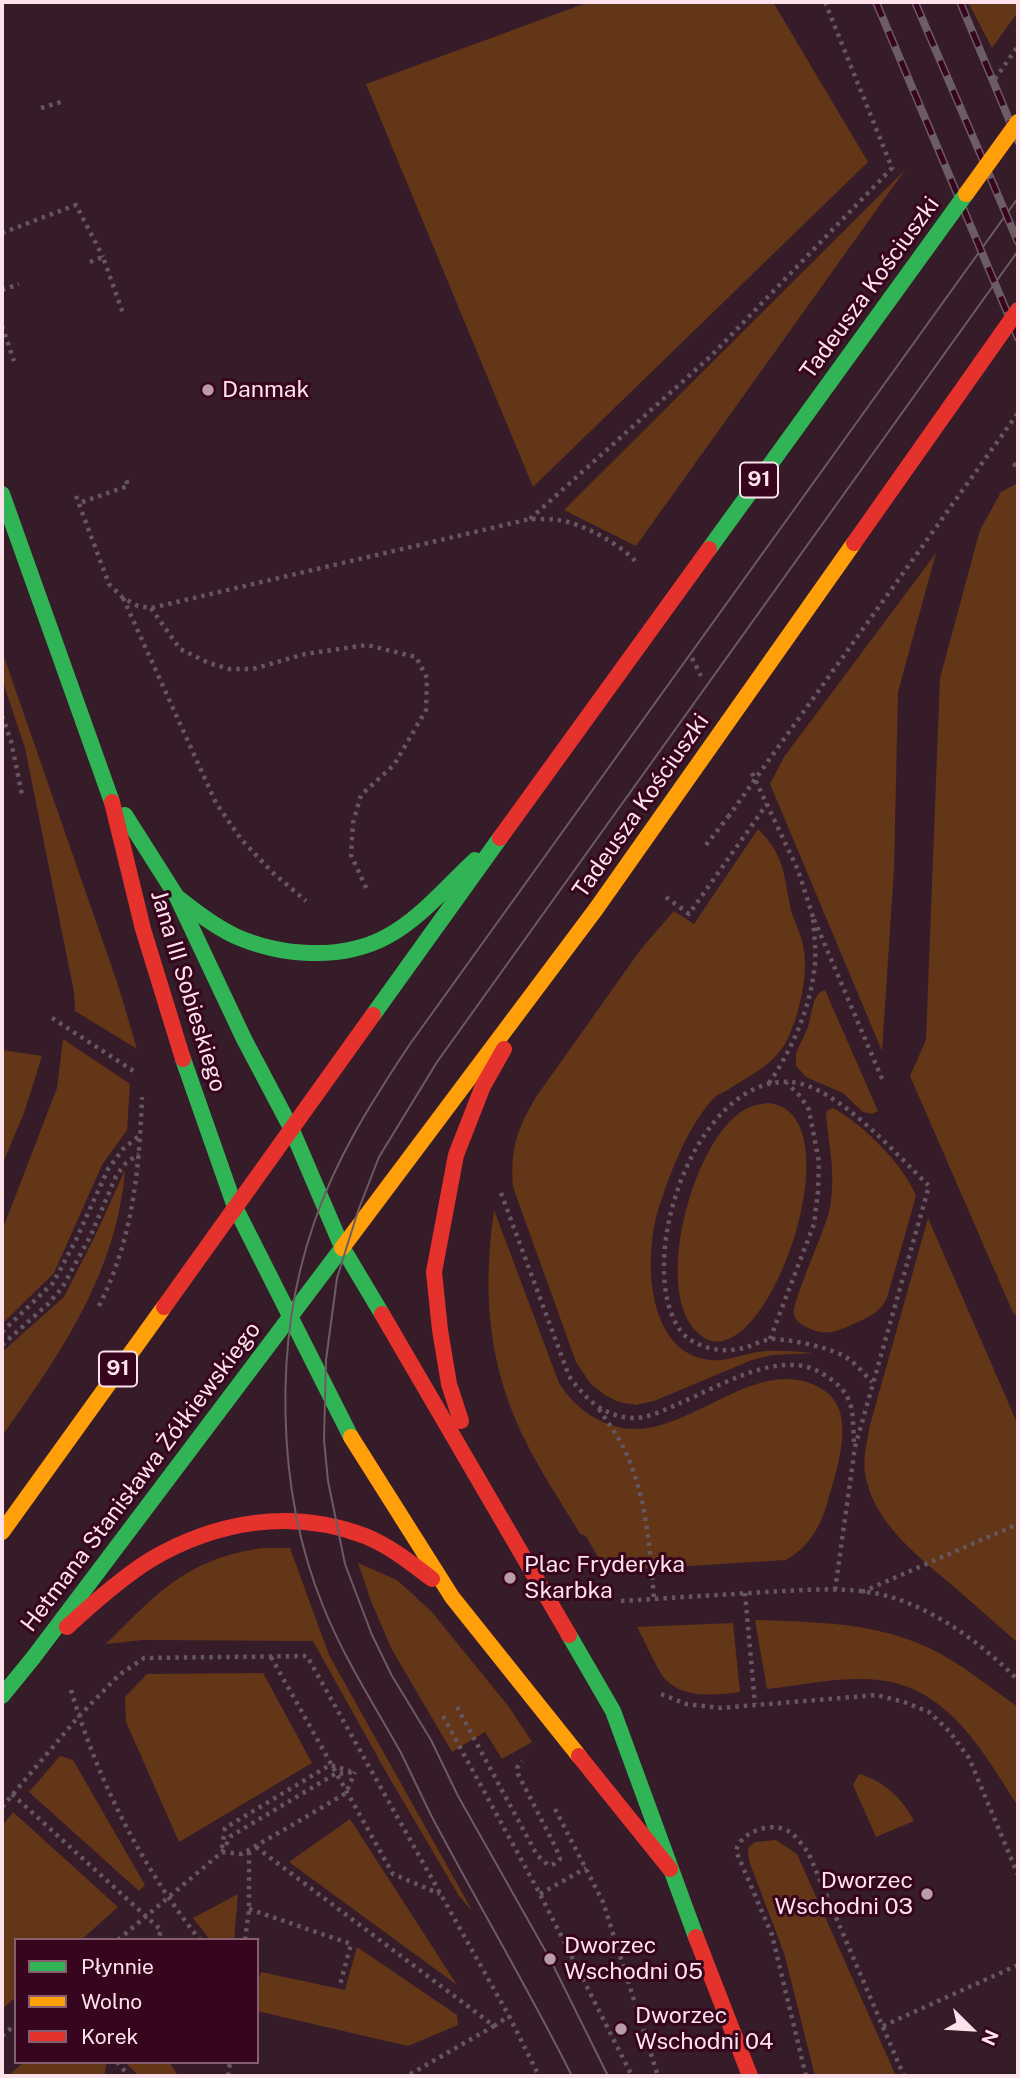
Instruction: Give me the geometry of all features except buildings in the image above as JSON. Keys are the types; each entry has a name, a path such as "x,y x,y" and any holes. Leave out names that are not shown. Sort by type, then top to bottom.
{"street":[{"name":"Tadeusza Kościuszki","path":"291,1128 1018,122"},
{"name":"Tadeusza Kościuszki","path":"290,1319 596,909 1018,310"},
{"name":"Jana III Sobieskiego","path":"2,494 108,786 143,929 185,1064 235,1207"},
{"name":"Jana III Sobieskiego","path":"108,786 177,897 243,1040 291,1128 342,1247"},
{"name":"Jana III Sobieskiego","path":"177,897 215,925 251,942 309,952 343,950 372,942 399,928 500,838"},
{"path":"478,1476 449,1384 440,1330 435,1272 456,1154 484,1086 540,986"},
{"path":"291,1128 235,1207 343,1425 452,1597 670,1869"},
{"name":"91","path":"2,1532 235,1207"},
{"path":"342,1247 613,1711 670,1869 750,2076"},
{"name":"Hetmana Stanisława Żółkiewskiego","path":"2,1696 290,1319"},
{"path":"33,1658 119,1582 150,1561 197,1536 251,1521 298,1520 337,1527 366,1536 406,1559 452,1597"}],"path":[{"path":"530,519 711,356 892,168 825,2"},
{"path":"41,108 64,101"},
{"path":"2,233 76,205 103,257 124,316"},
{"path":"90,262 103,257"},
{"path":"2,290 19,284"},
{"path":"2,326 13,361"},
{"path":"727,817 1018,413"},
{"path":"82,502 128,486 127,479"},
{"path":"76,496 109,584 123,598 138,606 151,608 530,519 561,520 592,532 627,551 643,570"},
{"path":"123,598 216,803 241,839 272,872 311,905"},
{"path":"151,608 180,649 229,669 253,669 305,654 367,645 416,657 427,678 426,710 394,765 361,795 353,823 351,855 368,892"},
{"path":"690,655 703,679"},
{"path":"2,716 11,741 22,795"},
{"path":"748,766 798,870 813,917 883,1081"},
{"path":"666,897 690,914 768,803"},
{"path":"769,1083 785,1060 808,1000 815,970 813,917"},
{"path":"52,1018 142,1076"},
{"path":"835,1590 855,1447 929,1186 847,1107 815,1089 787,1083 769,1083 749,1090 720,1114 696,1146 681,1183 668,1224 663,1271 667,1305 682,1333 708,1349 740,1350 770,1339 804,1342 848,1358 872,1382"},
{"path":"770,1339 814,1224 818,1192 818,1162 808,1110 801,1097 787,1083"},
{"path":"99,1307 119,1264 129,1230 141,1134 142,1091"},
{"path":"2,1332 53,1283 108,1169 141,1134"},
{"path":"2,1345 62,1289 91,1235 116,1176 126,1163 139,1154"},
{"path":"499,1188 569,1376 583,1395 599,1408 614,1415 633,1418 652,1415 754,1371 784,1364 816,1369 837,1383 849,1401 855,1447"},
{"path":"599,1408 626,1452 637,1481 648,1530 654,1599"},
{"path":"861,1592 1018,1524"},
{"path":"621,1601 835,1590 895,1598 926,1611 957,1629 1018,1680"},
{"path":"745,1594 755,1704"},
{"path":"2,1807 79,1716 119,1675 144,1658 307,1656 509,2016 539,2076"},
{"path":"271,1657 393,1874 440,1894"},
{"path":"71,1688 113,1804 168,1897 199,1938"},
{"path":"654,1689 674,1700 706,1707 877,1695 929,1712 949,1731 969,1758 1018,1875"},
{"path":"457,1707 537,1855 548,1866 559,1859 518,1774 517,1768 526,1760"},
{"path":"443,1716 540,1894 632,2076"},
{"path":"222,1852 225,1828 330,1765 355,1772"},
{"path":"120,1938 222,1852 231,1836 335,1774 355,1772"},
{"path":"222,1852 242,1854 346,1793 355,1772"},
{"path":"12,1794 161,1930 159,1938"},
{"path":"551,1800 603,1902 658,2076"},
{"path":"806,2076 772,1935 736,1851 738,1843 745,1836 770,1827 790,1831 808,1852 904,2076"},
{"path":"256,1847 494,2026"},
{"path":"245,1938 249,1909 249,1850"},
{"path":"540,1894 586,1868"},
{"path":"249,1909 351,1944 340,1984"},
{"path":"883,2026 1018,1965"},
{"path":"407,2076 509,2016"}],"shaded area":[{"path":"589,2 773,2 868,162 533,487 366,84"},
{"path":"968,2 1018,2 1018,12 992,48"},
{"path":"905,170 636,546 564,510"},
{"path":"1018,483 1018,1312 1014,1315 910,1076 926,1040 940,678 980,530 1001,492"},
{"path":"936,553 898,692 894,869 882,1051 770,784 784,757"},
{"path":"2,651 118,985 137,1049 75,1011 74,992 25,748 2,679"},
{"path":"758,829 779,857 791,910 802,941 805,968 800,1005 788,1038 777,1055 755,1073 714,1098 686,1139 657,1214 653,1233 651,1279 662,1323 673,1341 689,1354 717,1360 767,1351 814,1353 772,1355 752,1360 654,1401 636,1405 619,1402 590,1383 576,1362 513,1187 516,1140 536,1097 641,949 674,911 694,924"},
{"path":"825,990 878,1111 872,1114 863,1112 843,1093 806,1077 796,1066 796,1053 808,1027 814,1001 819,993"},
{"path":"63,1039 130,1084 127,1130 102,1165 54,1273 2,1324 2,1231 57,1088"},
{"path":"2,1050 42,1056 24,1113 2,1165"},
{"path":"768,1103 795,1118 806,1153 804,1199 791,1248 771,1293 746,1327 719,1341 694,1329 683,1308 678,1280 684,1217 707,1155 722,1131 741,1112 752,1106"},
{"path":"833,1108 857,1124 881,1146 902,1171 916,1196 884,1304 866,1318 843,1329 826,1332 804,1326 794,1314 798,1295 830,1207 832,1172 826,1115 828,1110"},
{"path":"125,1170 111,1243 98,1278 45,1375 2,1436 2,1352 64,1297"},
{"path":"494,1210 559,1383 574,1402 592,1416 614,1426 626,1428 661,1425 755,1384 779,1379 802,1381 825,1391 835,1401 842,1427 839,1458 821,1519 802,1549 786,1560 606,1571 586,1536 580,1534 534,1457 504,1388 491,1331 489,1301 490,1241"},
{"path":"928,1218 1018,1425 1018,1643 899,1537 877,1508 865,1473 870,1425"},
{"path":"263,1548 290,1548 329,1655 473,1912 459,1896 313,1641 143,1640 106,1644 158,1594 194,1569 237,1553"},
{"path":"358,1563 397,1580 431,1611 509,1707 532,1742 502,1759 485,1732 452,1752 391,1648"},
{"path":"755,1620 844,1625 887,1633 929,1648 975,1676 1018,1707 1018,1806 978,1745 962,1726 945,1709 904,1686 865,1679 767,1689"},
{"path":"733,1623 740,1692 712,1695 682,1690 666,1680 637,1627"},
{"path":"263,1673 312,1763 179,1842 126,1722 125,1697 147,1674"},
{"path":"60,1756 73,1760 145,1885 139,1891 29,1792"},
{"path":"859,1774 877,1781 892,1792 914,1821 876,1837 853,1785"},
{"path":"13,1812 118,1907 83,1938 14,1938 14,1999 2,2009 2,1826"},
{"path":"350,1819 457,1985 289,1862"},
{"path":"776,1840 797,1854 896,2076 815,2076 784,1953 749,1861 748,1848 755,1842"},
{"path":"238,1894 234,1938 208,1938 193,1918"},
{"path":"357,1947 457,2015 458,2025 408,2046 259,2011 261,1972 345,1990"},
{"path":"22,2064 107,2064 104,2076 8,2076"},
{"path":"127,2064 170,2064 177,2074 175,2076 139,2076"}],"tram line":[{"path":"572,2076 432,1817 400,1751 340,1644 307,1561 296,1514 286,1415 286,1365 301,1269 314,1223 344,1153 410,1044 1018,198"},
{"path":"608,2076 550,1959 458,1796 431,1740 392,1676 372,1635 345,1564 328,1481 324,1440 326,1360 337,1278 358,1211 379,1157 437,1062 1018,251"}],"railway":[{"path":"876,2 1018,338"},
{"path":"915,2 1018,242"},
{"path":"960,2 1018,141"}],"traffic: fast":[{"path":"709,549 966,194"},
{"path":"2,494 112,802"},
{"path":"125,815 177,897 244,1039 291,1128 342,1247 382,1314"},
{"path":"373,1015 500,838"},
{"path":"177,897 220,928 253,943 291,951 330,953 368,945 398,930 422,912 475,860"},
{"path":"183,1059 235,1207 351,1437"},
{"path":"2,1696 342,1248"},
{"path":"569,1635 613,1711 696,1937"}],"traffic: slow":[{"path":"966,194 1018,122"},
{"path":"596,909 854,543"},
{"path":"342,1248 596,909"},
{"path":"2,1532 164,1307"},
{"path":"351,1437 452,1597 579,1756"}],"traffic: jam":[{"path":"854,543 1018,310"},
{"path":"500,838 709,549"},
{"path":"112,802 143,929 183,1059"},
{"path":"164,1307 373,1015"},
{"path":"461,1421 449,1384 434,1272 456,1155 483,1086 504,1049"},
{"path":"382,1314 569,1635"},
{"path":"67,1627 117,1583 150,1560 201,1536 255,1523 310,1522 338,1527 374,1540 432,1579"},
{"path":"579,1756 670,1869"},
{"path":"696,1937 750,2076"}],"place":[{"name":"Danmak","path":"208,390"},
{"name":"Plac Fryderyka Skarbka","path":"510,1578"},
{"name":"Dworzec Wschodni 03","path":"927,1894"},
{"name":"Dworzec Wschodni 05","path":"550,1959"},
{"name":"Dworzec Wschodni 04","path":"621,2029"}]}
